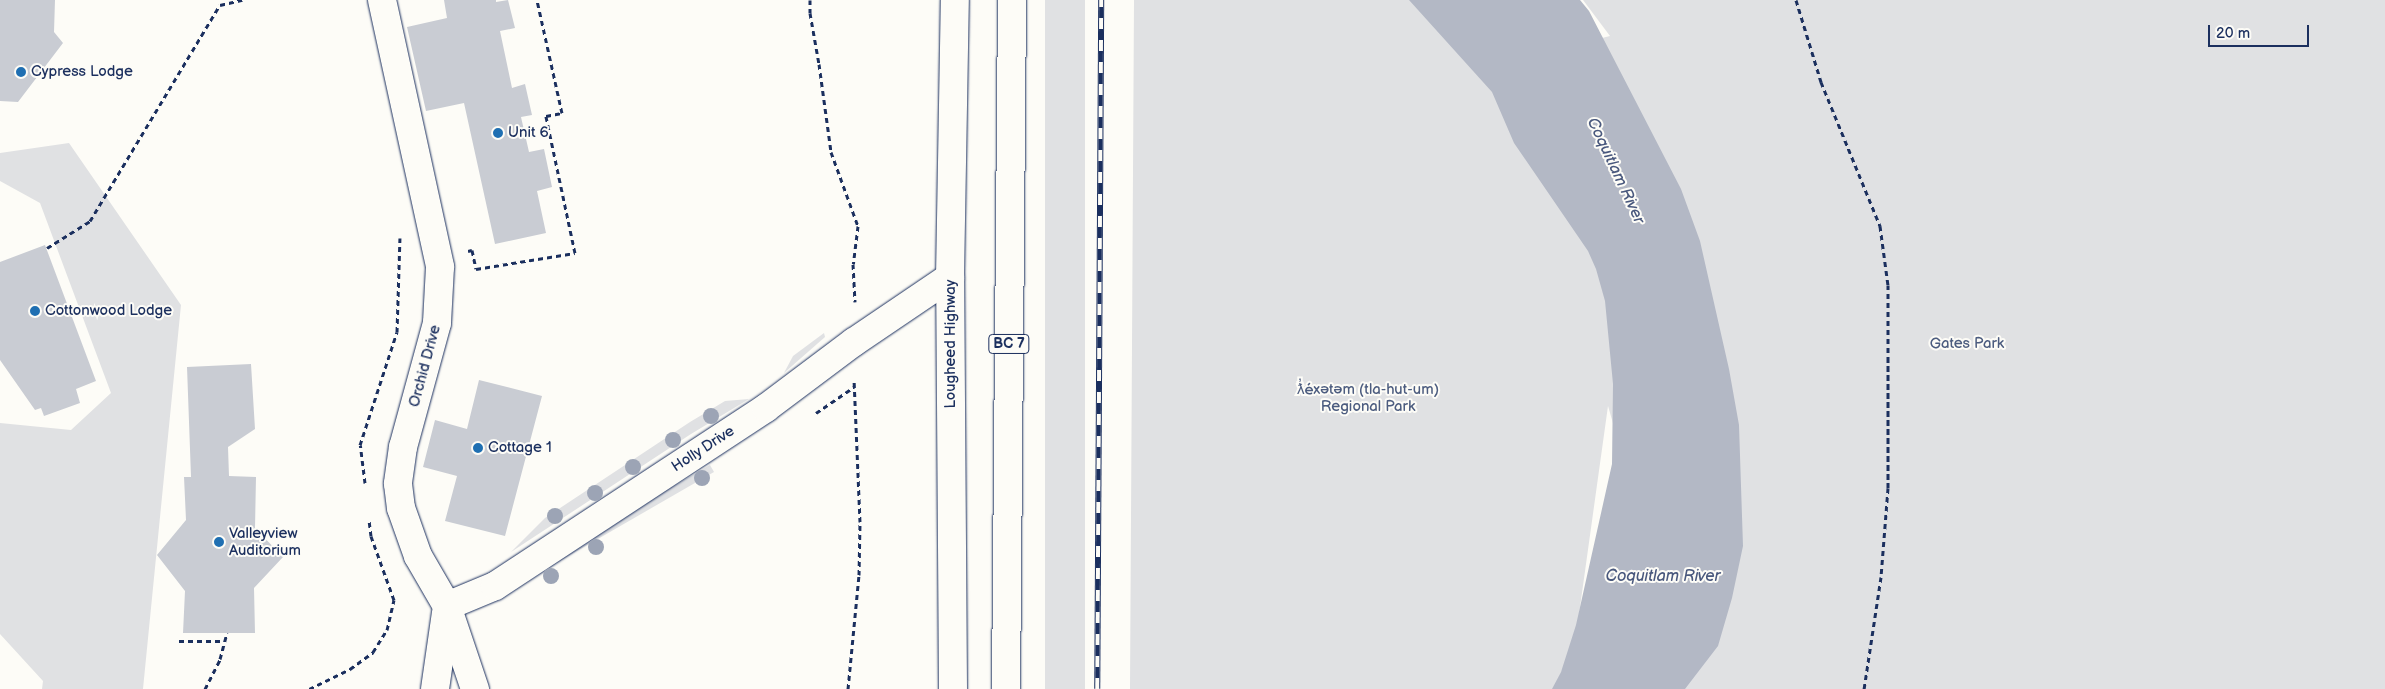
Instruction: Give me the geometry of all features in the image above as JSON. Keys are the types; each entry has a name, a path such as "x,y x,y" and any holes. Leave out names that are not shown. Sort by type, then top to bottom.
{"street":[{"name":"Orchid Drive","path":"382,0 440,267 437,323 403,447 398,484 401,508 418,556 447,606 475,689"},
{"name":"Lougheed Highway","path":"953,689 950,277 955,0"},
{"name":"BC 7","path":"1006,689 1012,0"},
{"name":"Holly Drive","path":"447,606 495,586 766,408 854,342 950,277"},
{"path":"435,689 447,606"}],"path":[{"path":"46,248 90,221 220,6 242,0"},
{"path":"438,258 472,250 476,269 575,253 546,116 562,113 537,0"},
{"path":"810,0 810,13 831,152 858,226 853,264 855,303"},
{"path":"1796,0 1821,82 1880,226 1888,284 1888,488 1881,577 1864,689"},
{"path":"366,490 360,445 397,332 400,228"},
{"path":"810,417 854,387 860,522 858,575 848,689"},
{"path":"309,689 358,663 373,652 387,630 394,600 371,536 369,518"},
{"path":"205,689 220,659 226,633"},
{"path":"179,641 224,641"}],"green space":[{"path":"1045,0 1085,0 1085,689 1045,689"},
{"name":"Gates Park","path":"1134,0 1535,0 1506,62 1610,36 1583,0 2385,0 2385,689 1604,689 1630,482 1608,406 1575,643 1553,689 1130,689"},
{"path":"69,143 181,305 143,689 42,689 43,681 0,634 0,423 71,430 111,393 40,203 0,181 0,153"},
{"path":"824,333 825,337 784,373 793,356"},
{"path":"749,399 691,434 511,552 545,518 690,422 725,401"},
{"path":"710,465 714,472 509,590 505,584"}],"water":[{"name":"Coquitlam River","path":"1409,0 1580,0 1589,11 1681,189 1700,241 1729,369 1739,425 1743,546 1732,598 1718,646 1685,689 1552,689 1561,672 1576,625 1612,464 1613,384 1605,301 1596,269 1588,251 1514,143 1492,92"}],"building":[{"name":"Cypress Lodge","path":"0,0 55,0 54,32 63,43 18,102 0,101"},
{"name":"Unit 6","path":"444,0 496,0 496,2 508,0 515,28 500,31 512,88 525,84 532,115 521,117 529,152 544,149 552,187 537,191 546,233 495,244 464,103 426,111 407,27 447,18"},
{"name":"Cottonwood Lodge","path":"45,245 96,381 76,389 80,403 44,416 41,408 35,410 0,360 0,262"},
{"name":"Valleyview Auditorium","path":"251,364 255,429 228,447 229,476 256,477 255,528 283,557 254,588 255,633 183,633 185,591 157,555 186,520 184,477 191,477 187,367"},
{"name":"Cottage 1","path":"479,380 542,396 505,536 445,521 457,476 423,467 435,420 467,429"}],"railway":[{"path":"1097,689 1101,0"}],"place":[{"name":"Cypress Lodge","path":"21,72"},
{"name":"Unit 6","path":"498,133"},
{"name":"Cottonwood Lodge","path":"35,311"},
{"name":"Cottage 1","path":"478,448"},
{"name":"Valleyview Auditorium","path":"219,542"}],"park label":[{"name":"ƛ̓éxətəm (tla-hut-um) Regional Park","path":"1368,398"}]}
